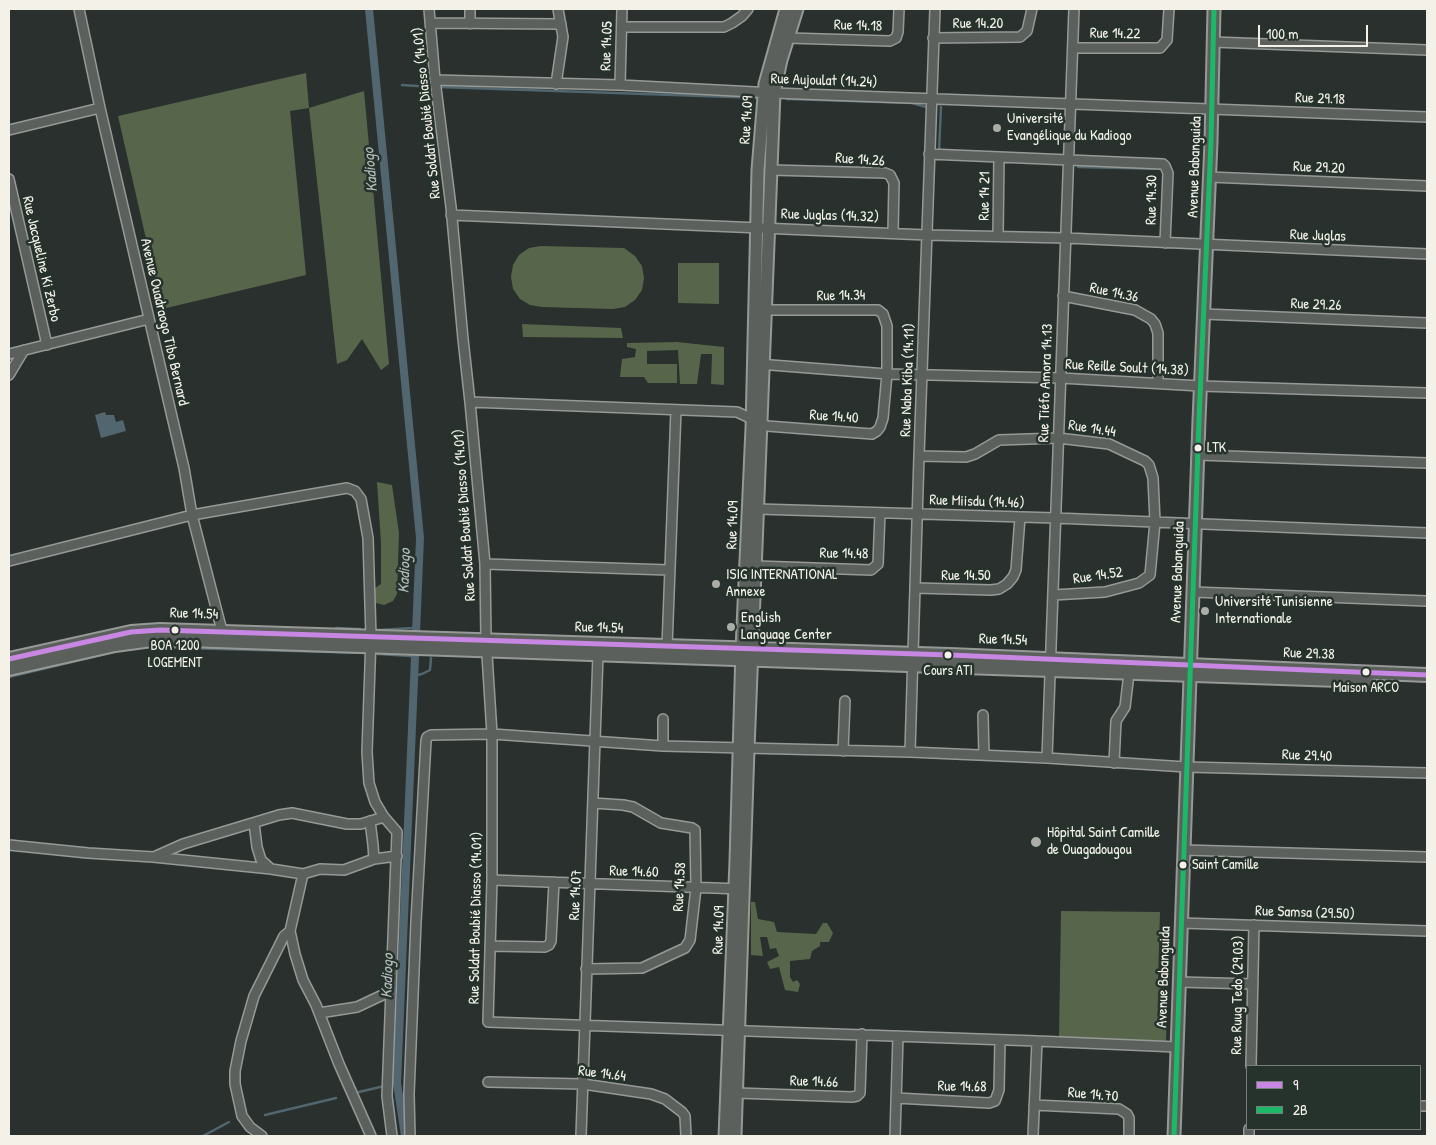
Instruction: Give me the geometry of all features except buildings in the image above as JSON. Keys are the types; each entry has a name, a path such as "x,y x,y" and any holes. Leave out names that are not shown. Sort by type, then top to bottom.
{"main road":[{"name":"Rue 14.54","path":"9,659 142,631 370,642 667,647 747,655 1050,664"},
{"name":"Rue 14.54","path":"9,669 145,640 222,636"},
{"path":"487,645 598,655 747,655"},
{"path":"1050,664 1190,670"},
{"path":"1050,664 1129,673 1190,670"},
{"name":"Rue 29.38","path":"1190,670 1427,674"},
{"name":"Rue 29.38","path":"1190,670 1427,683"}],"street":[{"name":"Avenue Ouadraogo Tibo Bernard","path":"79,9 100,108 184,468 192,515 222,636"},
{"name":"Rue Soldat Boubié Diasso (14.01)","path":"430,9 435,80 451,214 485,564 492,734 492,880 488,1022 584,1024"},
{"path":"470,9 470,24"},
{"path":"556,84 562,46 558,9"},
{"name":"Rue 14.05","path":"620,85 622,9"},
{"path":"622,26 724,27 732,24 748,9"},
{"name":"Rue 14.09","path":"725,1136 734,1031 757,422 758,170 778,36 786,9"},
{"name":"Rue 14.09","path":"758,364 766,310 770,227 769,93 797,9"},
{"name":"Rue 14.18","path":"788,38 890,41 896,38 898,32 899,9"},
{"name":"Rue Naba Kiba (14.11)","path":"910,752 921,376 928,234 935,9"},
{"name":"Rue 14.20","path":"933,38 1020,37 1028,31 1032,9"},
{"name":"Rue Tiéfo Amora 14.13","path":"1047,758 1054,518 1074,9"},
{"name":"Rue 14.22","path":"1073,48 1156,48 1163,46 1167,40 1169,9"},
{"name":"Avenue Babanguida","path":"1174,1136 1200,386 1212,110 1214,9"},
{"path":"431,23 561,24"},
{"path":"1213,42 1427,50"},
{"name":"Rue Aujoulat (14.24)","path":"435,80 620,85 769,93 1212,110"},
{"path":"9,130 100,108"},
{"name":"Rue 29.18","path":"1212,110 1427,117"},
{"path":"929,154 1069,159"},
{"name":"Rue 14 21","path":"998,235 999,156"},
{"name":"Rue 14.30","path":"1069,159 1159,163 1165,166 1168,173 1165,243"},
{"name":"Rue 14.26","path":"771,170 885,173 890,175 894,183 893,232"},
{"name":"Rue 29.20","path":"1209,177 1427,186"},
{"name":"Rue Jacqueline Ki Zerbo","path":"9,179 47,345"},
{"name":"Rue Juglas (14.32)","path":"451,214 1207,245"},
{"name":"Rue Juglas","path":"1207,245 1427,254"},
{"name":"Rue 14.36","path":"1063,296 1135,310 1151,318 1158,333 1158,383"},
{"name":"Rue 14.34","path":"766,310 878,310 882,314 887,326 887,374"},
{"name":"Rue 29.26","path":"1204,314 1427,323"},
{"path":"9,354 149,319"},
{"path":"9,375 24,350"},
{"name":"Rue Reille Soult (14.38)","path":"758,364 921,376 1061,378 1200,386 1427,393"},
{"name":"Rue 14.40","path":"757,422 774,427 872,434 877,431 882,422 887,374"},
{"path":"470,402 737,412 757,422"},
{"path":"667,647 676,410"},
{"name":"Rue 14.09","path":"747,655 756,566 758,509 757,422"},
{"name":"Rue 14.44","path":"919,456 966,457 999,440 1058,438 1110,444 1145,462 1152,470 1155,522"},
{"path":"1198,455 1427,463"},
{"path":"9,561 192,515 347,488 355,491 361,499 368,538 370,642 367,752 369,783 375,802 384,818 397,832 387,1096 392,1136"},
{"name":"Rue Miisdu (14.46)","path":"758,509 1195,523 1427,533"},
{"name":"Rue 14.48","path":"756,566 871,570 878,564 880,512"},
{"name":"Rue 14.50","path":"914,588 991,590 999,589 1007,584 1016,570 1020,517"},
{"name":"Rue 14.52","path":"1053,595 1105,592 1147,579 1152,571 1155,522"},
{"path":"485,564 669,570"},
{"path":"1193,592 1427,601"},
{"name":"Rue 14.07","path":"581,1136 598,655"},
{"path":"1114,763 1116,721 1125,707 1129,673"},
{"path":"843,750 845,701"},
{"path":"983,715 984,755"},
{"path":"663,719 663,746"},
{"name":"Rue 29.40","path":"410,1136 409,1084 426,742 431,735 492,734 663,746 910,752 1186,767 1427,773"},
{"name":"Rue 14.58","path":"586,969 642,968 685,948 690,940 696,888 695,830 661,823 633,808 623,805 593,803"},
{"path":"153,857 183,844 279,815 301,813 335,823 346,824 361,824 384,818"},
{"path":"370,822 374,859"},
{"path":"254,823 257,848 261,860 271,869"},
{"path":"9,845 153,857 303,874 320,869 344,870 354,868 374,859 397,856"},
{"path":"1184,850 1427,857"},
{"path":"303,874 290,931 295,954 303,980 371,1136"},
{"name":"Rue 14.60","path":"492,880 740,889"},
{"path":"490,946 545,947 549,945 551,941 554,882"},
{"name":"Rue Samsa (29.50)","path":"1181,923 1427,931"},
{"name":"Rue Ruug Tedo (29.03)","path":"1250,1065 1254,925"},
{"path":"262,1136 250,1127 242,1116 235,1084 235,1071 241,1041 254,996 284,936 290,931"},
{"path":"1179,982 1253,984"},
{"path":"319,1013 357,1007 391,991"},
{"path":"584,1024 1177,1047"},
{"name":"Rue 14.09","path":"734,1031 737,1093 735,1136"},
{"name":"Rue 14.66","path":"737,1093 857,1096 860,1093 862,1034"},
{"path":"895,1136 898,1036"},
{"name":"Rue 14.68","path":"896,1098 989,1104 995,1101 999,1090 1000,1040"},
{"path":"1033,1136 1037,1041"},
{"name":"Rue 14.64","path":"488,1082 583,1084 652,1094 665,1099 679,1108 685,1116 686,1136"},
{"name":"Rue 14.70","path":"1034,1105 1118,1109 1127,1114 1129,1118 1129,1136"}],"green space":[{"path":"306,73 309,108 290,111 306,275 162,309 118,116"},
{"path":"364,91 389,364 381,370 362,339 347,360 337,364 309,108"},
{"path":"541,246 624,248 635,256 642,266 644,278 642,290 635,300 625,307 613,309 530,305 520,299 513,289 511,277 513,265 519,255 529,248"},
{"path":"678,263 719,263 719,304 678,303"},
{"path":"522,324 621,328 623,338 523,337"},
{"path":"677,342 724,347 724,385 711,384 712,354 701,354 697,384 680,384 678,350 647,351 647,364 677,364 677,383 648,383 644,377 620,377 622,359 635,357 636,349 627,347 627,343"},
{"path":"377,482 392,485 399,533 397,594 393,601 384,605 376,603 373,598 375,588 381,584 381,543"},
{"path":"751,902 755,902 758,919 774,922 777,932 816,934 823,923 827,923 833,933 829,942 820,942 820,946 812,951 810,959 790,961 790,977 793,982 797,980 800,984 798,992 785,990 779,967 770,969 767,962 779,956 776,948 770,949 767,937 760,937 763,956 751,955"},
{"path":"1061,911 1160,912 1158,982 1168,983 1166,1041 1059,1039"}],"water":[{"path":"105,412 106,415 114,415 116,422 123,420 126,431 101,438 95,415"}],"waterway":[{"name":"Kadiogo","path":"369,9 420,538 397,1083 405,1136"},
{"path":"402,85 433,87"},
{"path":"439,87 761,98"},
{"path":"787,99 912,103 926,107"},
{"path":"939,152 941,107"},
{"path":"1078,167 1165,169"},
{"path":"379,630 412,628 415,626"},
{"path":"336,628 360,629"},
{"path":"147,647 366,653"},
{"path":"9,677 122,650"},
{"path":"378,654 410,656 414,658"},
{"path":"413,676 430,670 431,658"},
{"path":"359,1092 397,1083"},
{"path":"265,1115 336,1098"},
{"path":"203,1136 229,1122"}],"transit line":[{"name":"2B","path":"1174,1136 1199,420 1211,142 1214,9"},
{"name":"9","path":"9,659 131,632 160,630 950,655 1427,675"}],"place":[{"name":"Université Evangélique du Kadiogo","path":"997,128"},
{"name":"LTK","path":"1198,448"},
{"name":"ISIG INTERNATIONAL Annexe","path":"716,584"},
{"name":"Université Tunisienne Internationale","path":"1205,611"},
{"name":"English Language Center","path":"731,627"},
{"name":"BOA 1200 LOGEMENT","path":"175,630"},
{"name":"Cours ATI","path":"948,655"},
{"name":"Maison ARCO","path":"1366,672"},
{"name":"Hôpital Saint Camille de Ouagadougou","path":"1036,842"},
{"name":"Saint Camille","path":"1183,865"}]}
